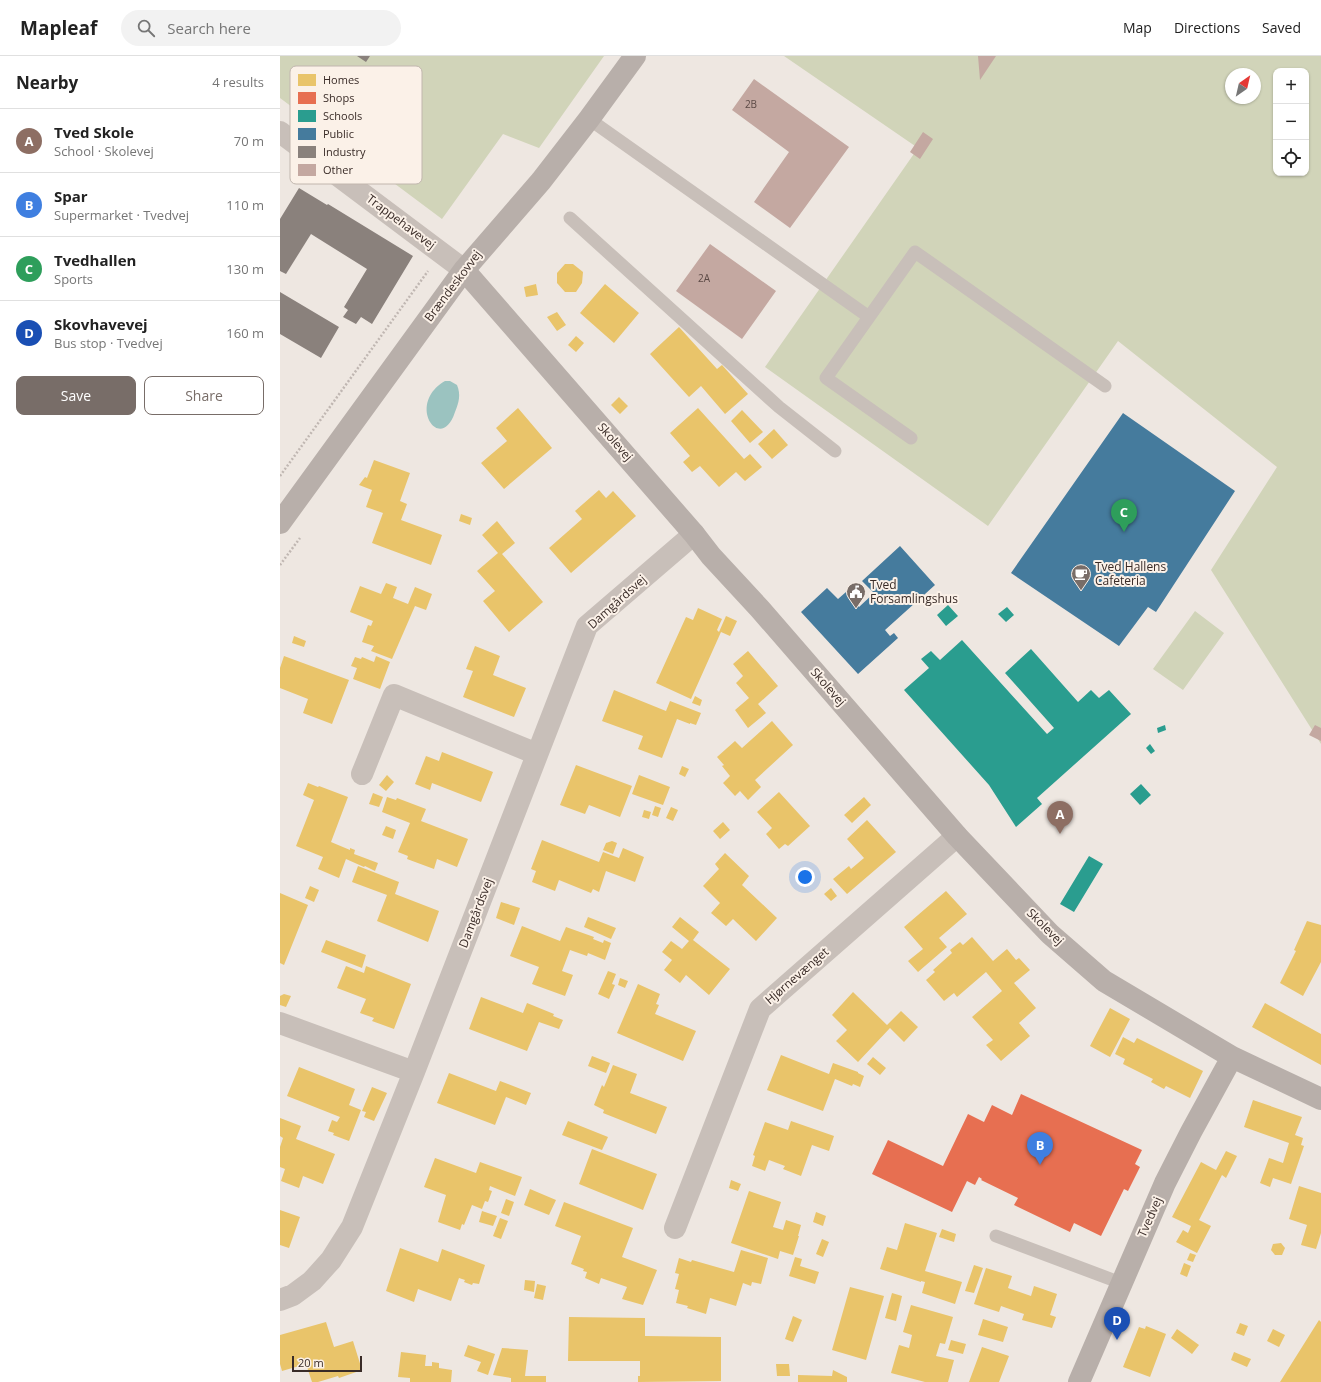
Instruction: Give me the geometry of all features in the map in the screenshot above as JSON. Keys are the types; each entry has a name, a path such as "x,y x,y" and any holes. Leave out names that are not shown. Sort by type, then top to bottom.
{"street":[{"name":"Brændeskovvej","path":"280,523 464,270 541,181 590,119 635,56"},
{"name":"Trappehavevej","path":"280,132 290,140"},
{"name":"Trappehavevej","path":"349,184 464,270"},
{"name":"Skolevej","path":"464,270 694,534 711,556 760,609 957,836 1050,934 1104,981 1232,1057 1321,1099"},
{"name":"Damgårdsvej","path":"280,1300 293,1295 312,1280 331,1260 352,1227 414,1072 587,626 694,534"},
{"path":"362,774 394,695 537,754"},
{"name":"Hjørnevænget","path":"675,1228 760,1009 957,836"},
{"path":"280,1022 414,1072"},
{"name":"Tvedvej","path":"1079,1382 1166,1183 1191,1132 1232,1057"}],"lane":[{"path":"590,119 869,317"},
{"path":"570,218 779,407 835,451"},
{"path":"911,438 826,378 915,252 1105,386"},
{"path":"996,1236 1121,1283"}],"path":[{"path":"280,476 441,253"}],"green space":[{"path":"280,56 604,56 539,148 503,134 442,219 395,184 422,184 422,66 290,66 290,105 280,98"},
{"path":"784,56 1321,56 1321,744 1211,570 1277,467 1118,341 988,526 765,367 918,148"},
{"path":"1195,611 1224,633 1183,690 1153,669"}],"water":[{"path":"445,381 450,381 457,385 459,398 458,405 449,424 442,429 435,427 430,421 427,412 428,402 433,391"}],"building: Homes":[{"path":"565,264 573,264 583,272 582,283 576,292 565,292 557,283 557,273"},
{"path":"536,284 538,295 526,297 524,287"},
{"path":"605,284 639,313 614,343 580,313"},
{"path":"557,312 566,325 557,331 547,317"},
{"path":"679,327 717,369 722,365 748,394 725,414 701,386 689,397 650,354"},
{"path":"576,336 584,343 576,352 568,345"},
{"path":"619,397 628,406 620,414 611,405"},
{"path":"518,408 552,448 504,489 481,463 507,441 496,428"},
{"path":"698,408 744,459 750,454 762,467 745,481 736,472 719,487 700,466 692,472 683,462 690,456 670,433"},
{"path":"742,410 763,432 750,443 731,421"},
{"path":"774,429 788,445 772,459 758,444"},
{"path":"374,460 410,473 400,501 407,504 401,520 442,535 431,565 372,543 383,513 366,507 372,490 359,485 365,477 367,478"},
{"path":"599,490 606,498 613,491 636,516 571,573 549,548 582,519 575,511"},
{"path":"461,514 472,518 470,525 459,521"},
{"path":"497,521 515,543 502,554 543,602 509,632 483,601 495,591 477,571 498,553 482,535"},
{"path":"386,583 397,587 393,598 408,604 415,587 432,594 426,610 415,606 392,659 371,651 374,646 362,642 368,625 371,626 373,621 350,612 360,586 381,594"},
{"path":"698,608 722,619 717,630 719,632 726,616 737,621 730,636 721,632 691,699 656,683 686,617 693,620"},
{"path":"294,636 306,641 304,647 292,643"},
{"path":"475,646 500,656 493,675 526,688 514,717 463,697 473,671 466,669"},
{"path":"748,651 778,686 758,704 766,713 748,728 735,710 749,698 736,683 743,676 733,664"},
{"path":"284,656 349,680 332,724 303,713 308,699 280,688 280,668"},
{"path":"376,656 390,662 380,689 353,679 357,668 351,666 355,657 361,659 362,657 374,662"},
{"path":"614,690 666,711 670,701 701,713 696,725 677,719 662,758 638,749 643,736 602,721"},
{"path":"695,696 702,700 700,706 692,703"},
{"path":"772,721 793,745 755,780 761,787 748,800 740,791 735,796 723,783 730,776 722,766 724,765 717,757 735,741 742,748"},
{"path":"442,752 493,772 481,802 432,783 430,790 415,784 426,756 439,761"},
{"path":"576,765 632,786 620,817 589,805 585,814 560,805"},
{"path":"682,766 689,769 685,777 679,774"},
{"path":"387,775 394,782 386,791 379,785"},
{"path":"639,775 670,787 663,805 632,794"},
{"path":"308,783 348,797 331,842 350,850 350,848 355,850 354,854 378,863 375,871 346,859 339,878 318,869 323,857 296,846 314,800 303,795"},
{"path":"779,792 810,826 788,846 785,844 779,849 766,834 772,828 757,812"},
{"path":"373,793 383,797 379,807 369,804"},
{"path":"387,797 396,800 397,798 426,809 421,821 468,839 457,867 437,859 434,869 407,859 408,856 398,852 410,823 382,812"},
{"path":"864,797 871,805 852,823 844,815"},
{"path":"655,806 661,808 658,817 652,815"},
{"path":"671,807 678,810 673,821 666,818"},
{"path":"644,810 651,812 649,819 642,817"},
{"path":"867,820 896,852 847,894 833,879 849,866 851,869 864,858 847,839"},
{"path":"723,822 730,830 720,839 713,831"},
{"path":"386,826 396,830 393,839 382,835"},
{"path":"542,840 599,862 603,852 619,858 623,848 644,857 635,882 606,871 599,892 593,889 591,893 559,880 555,891 532,882 536,871 531,869"},
{"path":"612,841 617,843 613,854 603,850 606,843"},
{"path":"725,853 749,876 742,885 777,918 756,941 733,919 726,926 711,913 720,903 703,886 719,869 715,864"},
{"path":"358,866 399,882 395,894 439,911 428,942 377,921 387,895 352,882"},
{"path":"310,886 319,890 314,902 305,898"},
{"path":"831,888 837,896 831,901 824,894"},
{"path":"946,891 967,914 939,938 947,947 918,972 908,961 923,949 904,927"},
{"path":"280,893 308,905 284,965 280,963"},
{"path":"501,902 520,908 514,925 496,918"},
{"path":"588,917 616,928 611,939 584,927"},
{"path":"680,917 699,932 693,940 730,969 709,995 686,975 680,983 664,970 672,960 662,952 671,941 682,949 689,941 672,927"},
{"path":"1307,921 1321,925 1321,962 1303,996 1280,983 1296,951 1294,950"},
{"path":"522,926 560,941 566,927 594,937 593,939 603,943 604,940 611,943 605,960 588,953 587,956 570,950 562,971 573,975 565,996 532,984 539,967 510,956"},
{"path":"972,937 993,961 1007,949 1016,960 1019,958 1030,970 1014,983 1036,1008 1019,1023 1030,1036 1001,1061 986,1045 993,1040 972,1017 1002,991 986,972 957,997 954,993 944,1001 926,980 935,972 933,970 952,953 950,950 960,942 963,945"},
{"path":"326,940 366,955 362,968 321,952"},
{"path":"346,966 364,973 366,966 411,984 394,1029 372,1021 374,1018 360,1013 366,999 337,988"},
{"path":"608,971 616,974 612,984 615,985 609,999 598,994"},
{"path":"620,978 628,981 625,988 618,985"},
{"path":"638,984 660,994 656,1004 659,1005 655,1014 696,1031 683,1061 617,1033"},
{"path":"853,992 887,1025 901,1011 918,1027 904,1042 890,1028 858,1062 836,1041 847,1030 832,1015"},
{"path":"284,994 291,996 286,1007 280,1005 280,996"},
{"path":"481,997 523,1013 527,1003 554,1014 553,1016 563,1020 559,1029 539,1022 527,1051 469,1029"},
{"path":"1265,1003 1321,1034 1321,1065 1252,1027"},
{"path":"1110,1008 1130,1019 1110,1057 1090,1046"},
{"path":"1123,1037 1134,1043 1137,1038 1203,1071 1190,1098 1166,1086 1164,1089 1151,1082 1153,1079 1123,1064 1125,1059 1115,1054"},
{"path":"781,1055 829,1074 833,1063 858,1072 864,1076 860,1087 853,1084 852,1086 835,1079 823,1111 767,1090"},
{"path":"592,1056 610,1063 606,1073 588,1066"},
{"path":"873,1057 886,1068 880,1075 867,1064"},
{"path":"613,1065 637,1074 630,1093 667,1107 656,1134 603,1113 604,1110 594,1105 602,1085 604,1087"},
{"path":"299,1067 355,1089 349,1105 361,1110 349,1141 333,1135 334,1133 328,1131 332,1120 337,1122 340,1117 287,1096"},
{"path":"449,1073 496,1091 500,1081 531,1093 526,1105 506,1097 495,1125 437,1103"},
{"path":"372,1087 387,1093 374,1121 364,1117 366,1112 362,1111"},
{"path":"1253,1100 1302,1117 1295,1135 1303,1138 1301,1145 1304,1146 1291,1184 1273,1178 1270,1187 1260,1183 1269,1158 1283,1163 1289,1143 1244,1127"},
{"path":"280,1118 301,1126 296,1139 335,1154 323,1184 303,1176 299,1188 281,1181 285,1169 280,1167 280,1147 283,1138 280,1136"},
{"path":"568,1121 608,1137 602,1150 562,1135"},
{"path":"791,1121 834,1136 829,1151 812,1145 801,1176 783,1169 785,1166 769,1160 765,1171 752,1166 755,1156 753,1155 765,1122 788,1130"},
{"path":"592,1149 657,1174 643,1210 579,1184"},
{"path":"1226,1151 1237,1156 1226,1178 1222,1175 1199,1220 1211,1226 1197,1253 1176,1242 1183,1230 1188,1233 1191,1226 1172,1217 1201,1162 1216,1170"},
{"path":"435,1158 476,1173 480,1162 522,1177 515,1196 490,1186 489,1190 492,1191 488,1202 485,1201 482,1209 472,1205 464,1225 462,1224 460,1230 438,1222 446,1195 424,1187"},
{"path":"731,1180 741,1184 738,1191 729,1188"},
{"path":"1299,1186 1321,1193 1321,1233 1316,1249 1301,1245 1307,1225 1289,1219"},
{"path":"530,1189 556,1200 549,1215 524,1205"},
{"path":"749,1191 781,1202 773,1227 783,1230 786,1220 801,1225 793,1255 780,1251 778,1259 731,1243"},
{"path":"506,1199 514,1202 509,1216 501,1213"},
{"path":"564,1202 633,1228 622,1257 657,1270 643,1305 622,1299 627,1287 601,1278 599,1284 585,1278 587,1272 583,1271 584,1269 571,1264 581,1236 555,1226"},
{"path":"280,1210 300,1217 289,1248 280,1245"},
{"path":"482,1211 497,1216 493,1226 479,1222"},
{"path":"816,1212 826,1216 823,1226 813,1222"},
{"path":"500,1218 508,1221 501,1239 493,1236"},
{"path":"905,1223 937,1233 925,1271 962,1282 955,1304 922,1293 925,1282 880,1269 887,1247 897,1250"},
{"path":"942,1229 956,1234 954,1242 939,1237"},
{"path":"822,1239 829,1242 823,1257 816,1254"},
{"path":"1281,1243 1285,1248 1282,1255 1275,1255 1271,1250 1273,1244"},
{"path":"400,1248 438,1262 442,1249 485,1265 479,1284 473,1283 472,1285 459,1278 451,1301 418,1289 414,1302 386,1291"},
{"path":"741,1250 768,1258 761,1284 752,1282 751,1286 743,1283 736,1306 710,1298 706,1314 687,1308 688,1306 676,1303 679,1290 675,1289 679,1274 675,1273 679,1258 691,1262 692,1260 734,1272"},
{"path":"1190,1253 1196,1255 1193,1262 1187,1260"},
{"path":"795,1257 802,1259 800,1266 819,1272 815,1284 789,1276"},
{"path":"1184,1263 1191,1266 1187,1277 1180,1274"},
{"path":"974,1265 983,1268 974,1293 965,1291"},
{"path":"986,1268 1012,1276 1008,1288 1031,1296 1034,1286 1057,1294 1050,1315 1056,1317 1052,1328 1022,1320 1024,1314 1001,1306 999,1312 974,1304"},
{"path":"525,1280 535,1281 534,1292 524,1290"},
{"path":"537,1284 546,1286 543,1300 534,1298"},
{"path":"850,1287 884,1296 866,1360 832,1350"},
{"path":"892,1293 902,1296 896,1321 885,1318"},
{"path":"911,1305 953,1317 945,1344 940,1343 936,1356 954,1360 948,1382 925,1382 891,1373 899,1345 909,1348 912,1335 903,1332"},
{"path":"793,1316 802,1320 793,1342 785,1339"},
{"path":"569,1317 645,1318 645,1336 721,1337 721,1381 638,1382 638,1376 640,1376 640,1361 568,1361"},
{"path":"983,1319 1008,1327 1003,1342 978,1335"},
{"path":"1319,1320 1321,1322 1321,1382 1280,1382"},
{"path":"326,1322 334,1347 353,1341 362,1370 339,1378 338,1376 318,1382 312,1382 306,1364 282,1371 280,1364 280,1335"},
{"path":"1240,1323 1248,1326 1244,1336 1236,1333"},
{"path":"1146,1326 1166,1334 1150,1377 1123,1367 1139,1327 1145,1329"},
{"path":"1177,1329 1199,1345 1192,1354 1171,1338"},
{"path":"1273,1329 1285,1335 1279,1347 1267,1341"},
{"path":"951,1340 966,1344 963,1354 948,1350"},
{"path":"468,1345 495,1354 488,1375 477,1371 481,1362 464,1356"},
{"path":"982,1347 1009,1356 999,1382 969,1382"},
{"path":"502,1348 528,1350 525,1376 546,1376 546,1382 511,1382 511,1378 493,1375"},
{"path":"401,1352 426,1355 425,1366 432,1366 432,1362 439,1363 439,1368 452,1370 451,1382 410,1382 410,1378 398,1377"},
{"path":"1234,1352 1251,1359 1247,1367 1231,1360"},
{"path":"776,1364 789,1364 790,1376 777,1376"},
{"path":"833,1370 847,1377 847,1382 798,1382 798,1375 832,1376"}],"building: Shops":[{"path":"1021,1094 1142,1150 1135,1164 1140,1167 1128,1191 1124,1189 1101,1236 1074,1223 1070,1232 1014,1205 1018,1198 981,1180 982,1179 979,1177 975,1185 967,1181 952,1212 872,1174 888,1140 943,1166 968,1114 984,1122 992,1105 1012,1115"}],"building: Schools":[{"path":"948,605 958,616 946,626 937,615"},
{"path":"1007,607 1014,615 1006,622 998,614"},
{"path":"962,640 1047,734 1054,728 1005,673 1031,649 1078,702 1091,690 1099,698 1109,690 1131,714 1037,798 1042,804 1016,827 989,785 904,690 929,668 921,659 931,651 940,660"},
{"path":"1165,725 1166,730 1158,733 1157,728"},
{"path":"1150,744 1155,751 1151,754 1146,748"},
{"path":"1141,784 1151,795 1140,805 1130,794"},
{"path":"1089,856 1103,864 1074,912 1060,904"}],"building: Public":[{"path":"1123,413 1235,491 1156,612 1148,607 1119,646 1011,573"},
{"name":"Tved Forsamlingshus","path":"900,546 935,585 885,630 890,636 894,633 898,638 858,674 801,612 827,588 838,599 846,592 859,607 874,593 862,581"}],"building: Industry":[{"path":"357,56 370,56 366,62"},
{"path":"299,188 413,256 372,324 361,317 356,324 343,317 348,310 344,307 367,269 311,234 286,274 280,271 280,219"},
{"path":"280,292 339,327 321,358 280,334"}],"building: Other":[{"path":"978,56 996,56 980,80"},
{"path":"754,79 849,147 790,228 754,202 789,152 732,110"},
{"path":"923,132 933,139 920,159 910,152"},
{"path":"710,244 776,291 742,339 676,291"},
{"path":"1315,725 1321,728 1321,741 1309,735"}],"place":[{"name":"Tvedhallen","path":"1124,532"},
{"name":"Tved Hallens Cafeteria","path":"1081,591"},
{"name":"Tved Forsamlingshus","path":"856,609"},
{"name":"Tved Skole","path":"1060,834"},
{"name":"Spar","path":"1040,1165"},
{"name":"Skovhavevej","path":"1117,1340"}]}
